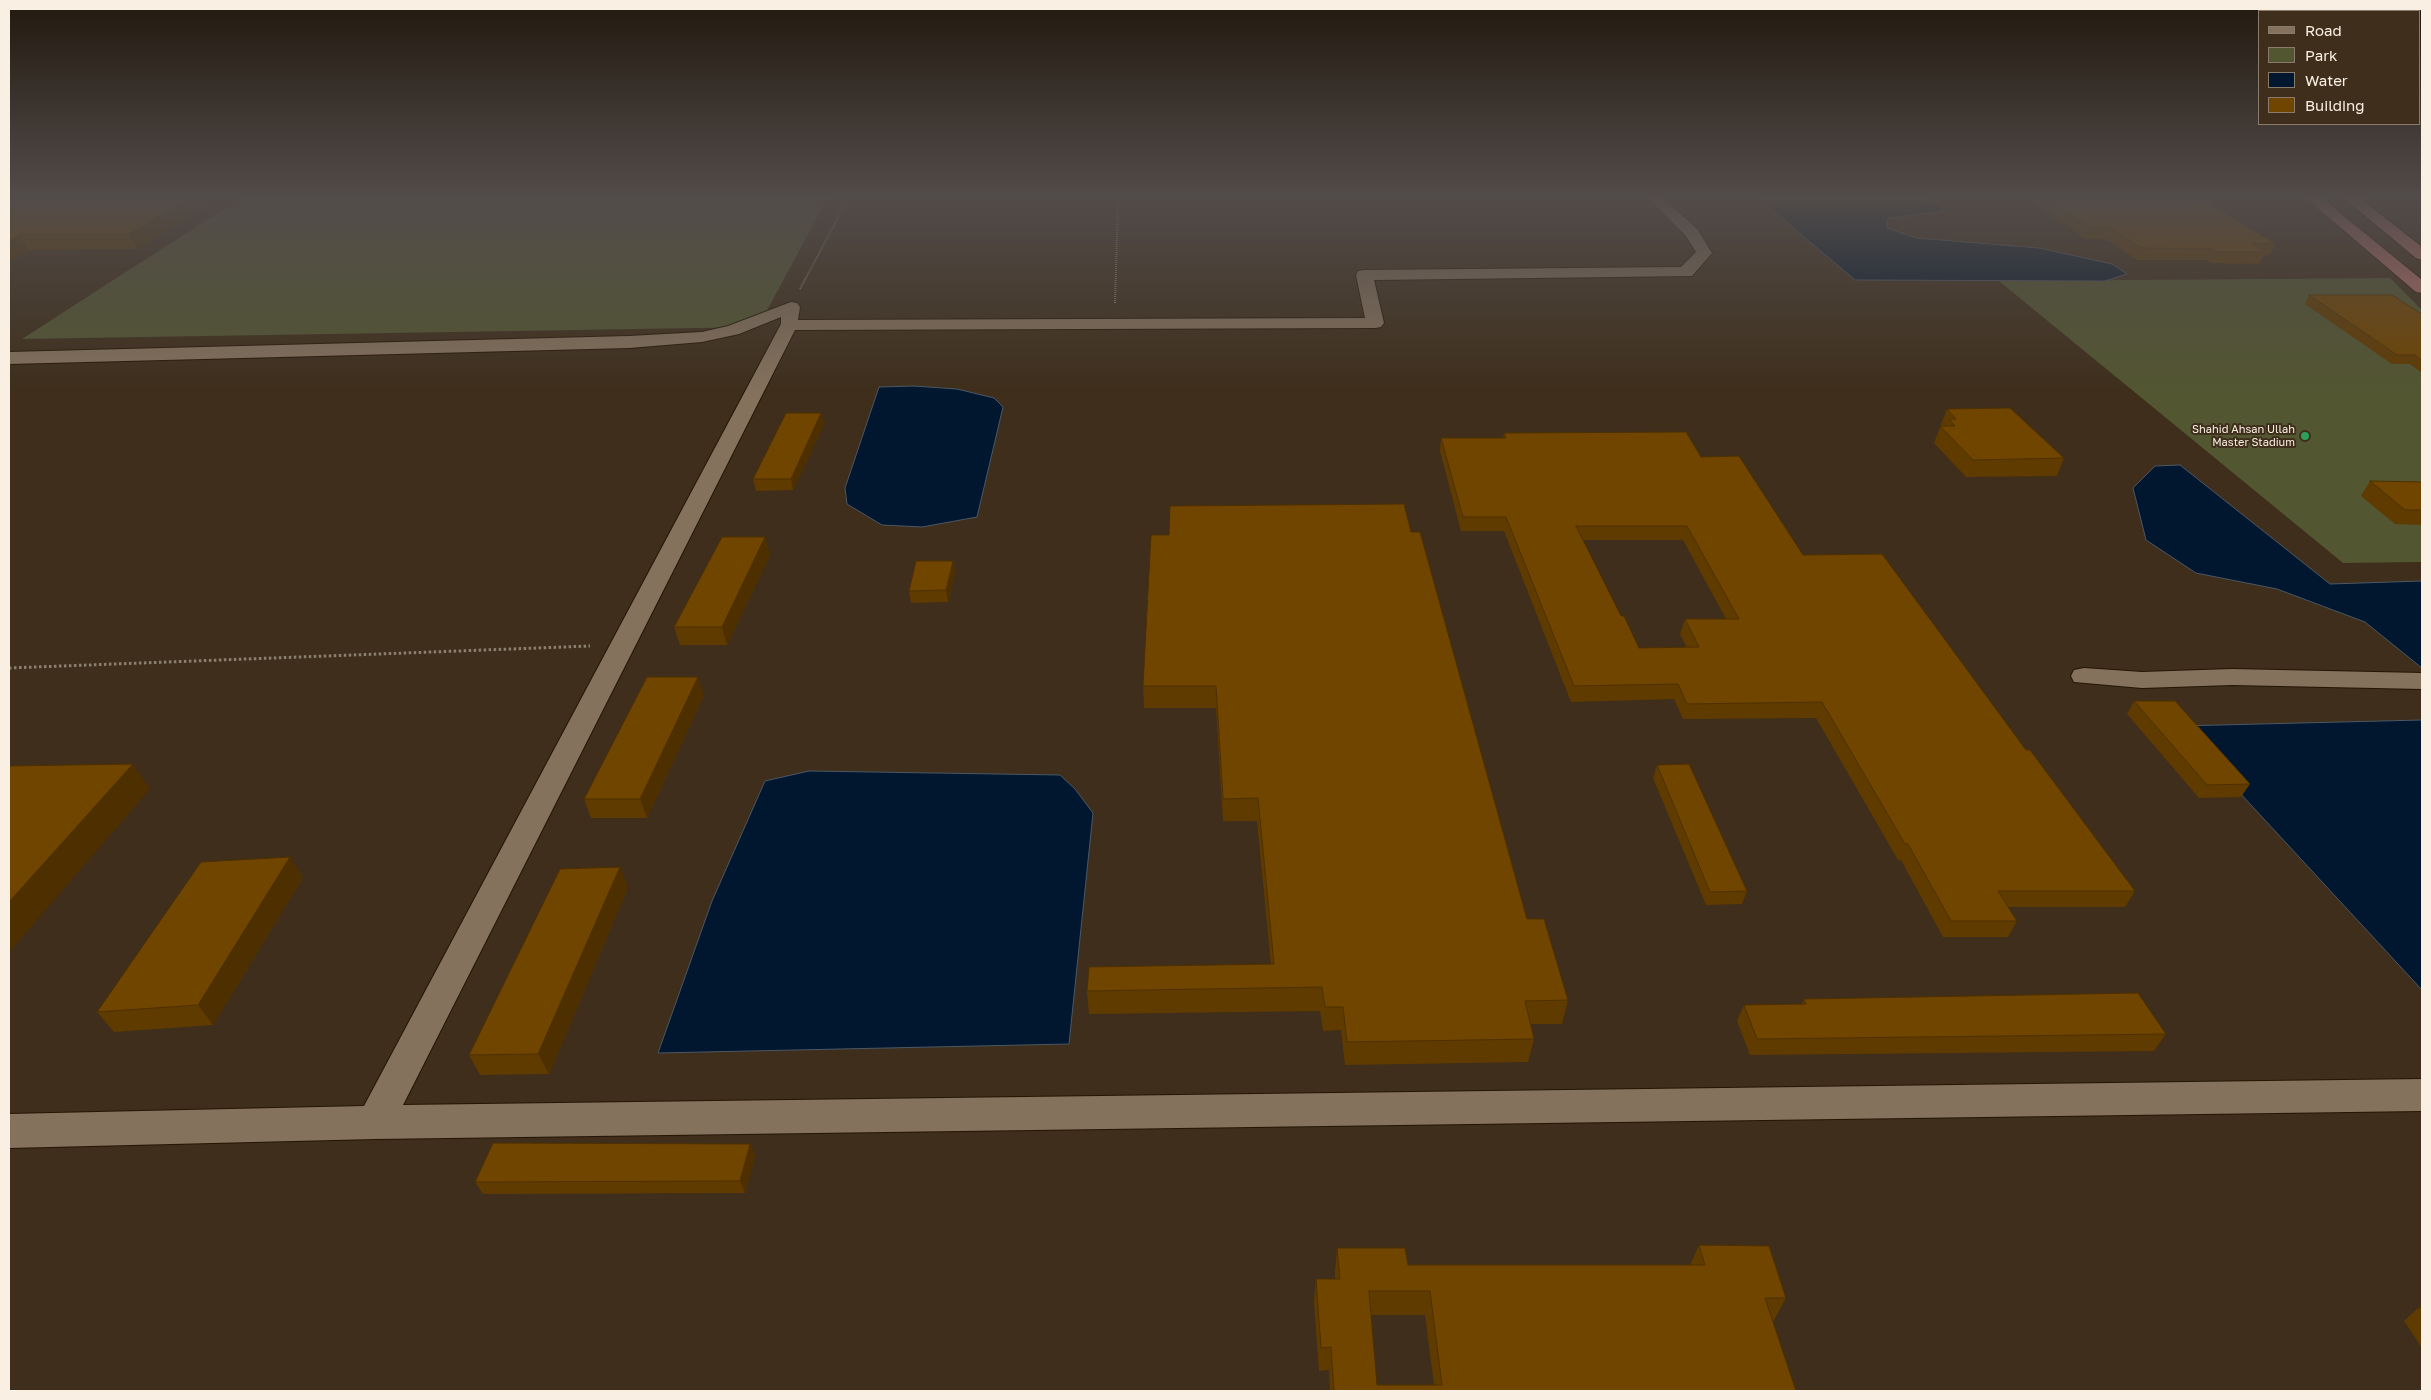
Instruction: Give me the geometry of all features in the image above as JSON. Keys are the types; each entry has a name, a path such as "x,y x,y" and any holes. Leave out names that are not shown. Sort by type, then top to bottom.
{"highway":[{"path":"2393,264 2422,288"}],"street":[{"path":"9,358 629,342 702,337 790,316 1115,324 1375,323 1364,275 1686,272 1693,264"},
{"path":"375,1122 624,644 790,316"},
{"path":"2084,676 2142,680 2232,677 2422,681"},
{"path":"9,1131 375,1122 2422,1095"}],"path":[{"path":"790,316 816,264"},
{"path":"1115,324 1116,264"},
{"path":"9,668 624,644"}],"green space":[{"path":"138,264 792,264 758,327 22,339"},
{"name":"Shahid Ahsan Ullah Master Stadium","path":"2390,278 2422,310 2422,562 2343,563 1999,281"}],"water":[{"path":"1836,264 2112,264 2127,274 2105,281 1855,280"},
{"path":"914,386 957,389 994,398 1003,407 977,517 922,527 882,525 847,504 845,488 879,387"},
{"path":"2180,465 2330,584 2422,581 2422,668 2365,622 2277,589 2196,573 2146,540 2133,488 2155,466"},
{"path":"2422,720 2422,990 2178,726"},
{"path":"809,771 1060,775 1075,789 1093,813 1069,1044 658,1053 712,901 765,781"}],"building":[{"path":"2309,295 2392,295 2422,314 2422,361 2415,355 2397,355"},
{"path":"2010,408 2064,458 1973,460 1940,426 1955,426 1949,419 1956,419 1947,409"},
{"path":"786,413 821,413 791,479 753,479"},
{"path":"1686,432 1701,457 1739,456 1803,555 1882,554 2026,750 2030,750 2135,891 1998,891 2017,921 1951,921 1908,844 1905,844 1822,702 1687,704 1678,684 1574,686 1506,517 1463,517 1441,438 1506,438 1504,433","holes":["1576,526 1687,526 1739,619 1685,619 1699,647 1639,648"]},
{"path":"2370,481 2422,482 2422,510 2405,510"},
{"path":"1404,504 1411,532 1420,532 1527,919 1544,919 1568,1000 1525,1001 1534,1039 1347,1042 1343,1007 1325,1007 1322,987 1087,991 1089,967 1274,964 1258,798 1223,799 1216,686 1143,686 1151,535 1169,535 1170,506"},
{"path":"722,537 765,537 722,627 674,627"},
{"path":"916,561 953,561 946,590 909,591"},
{"path":"647,677 698,677 640,799 584,799"},
{"path":"2134,701 2175,701 2250,784 2207,785"},
{"path":"133,764 9,902 9,766"},
{"path":"1689,764 1747,891 1710,892 1657,765"},
{"path":"290,857 198,1005 97,1012 201,862"},
{"path":"620,867 538,1054 469,1055 560,869"},
{"path":"2138,993 2166,1034 1757,1039 1744,1005 1806,1004 1804,999"},
{"path":"493,1143 750,1144 740,1181 475,1182"},
{"path":"1699,1245 1769,1246 1786,1298 1765,1298 1796,1391 1334,1391 1331,1347 1321,1348 1316,1279 1340,1279 1337,1248 1405,1248 1408,1265 1705,1265","holes":["1369,1291 1430,1291 1442,1385 1377,1385"]}],"place":[{"name":"Shahid Ahsan Ullah Master Stadium","path":"2305,436"}]}
